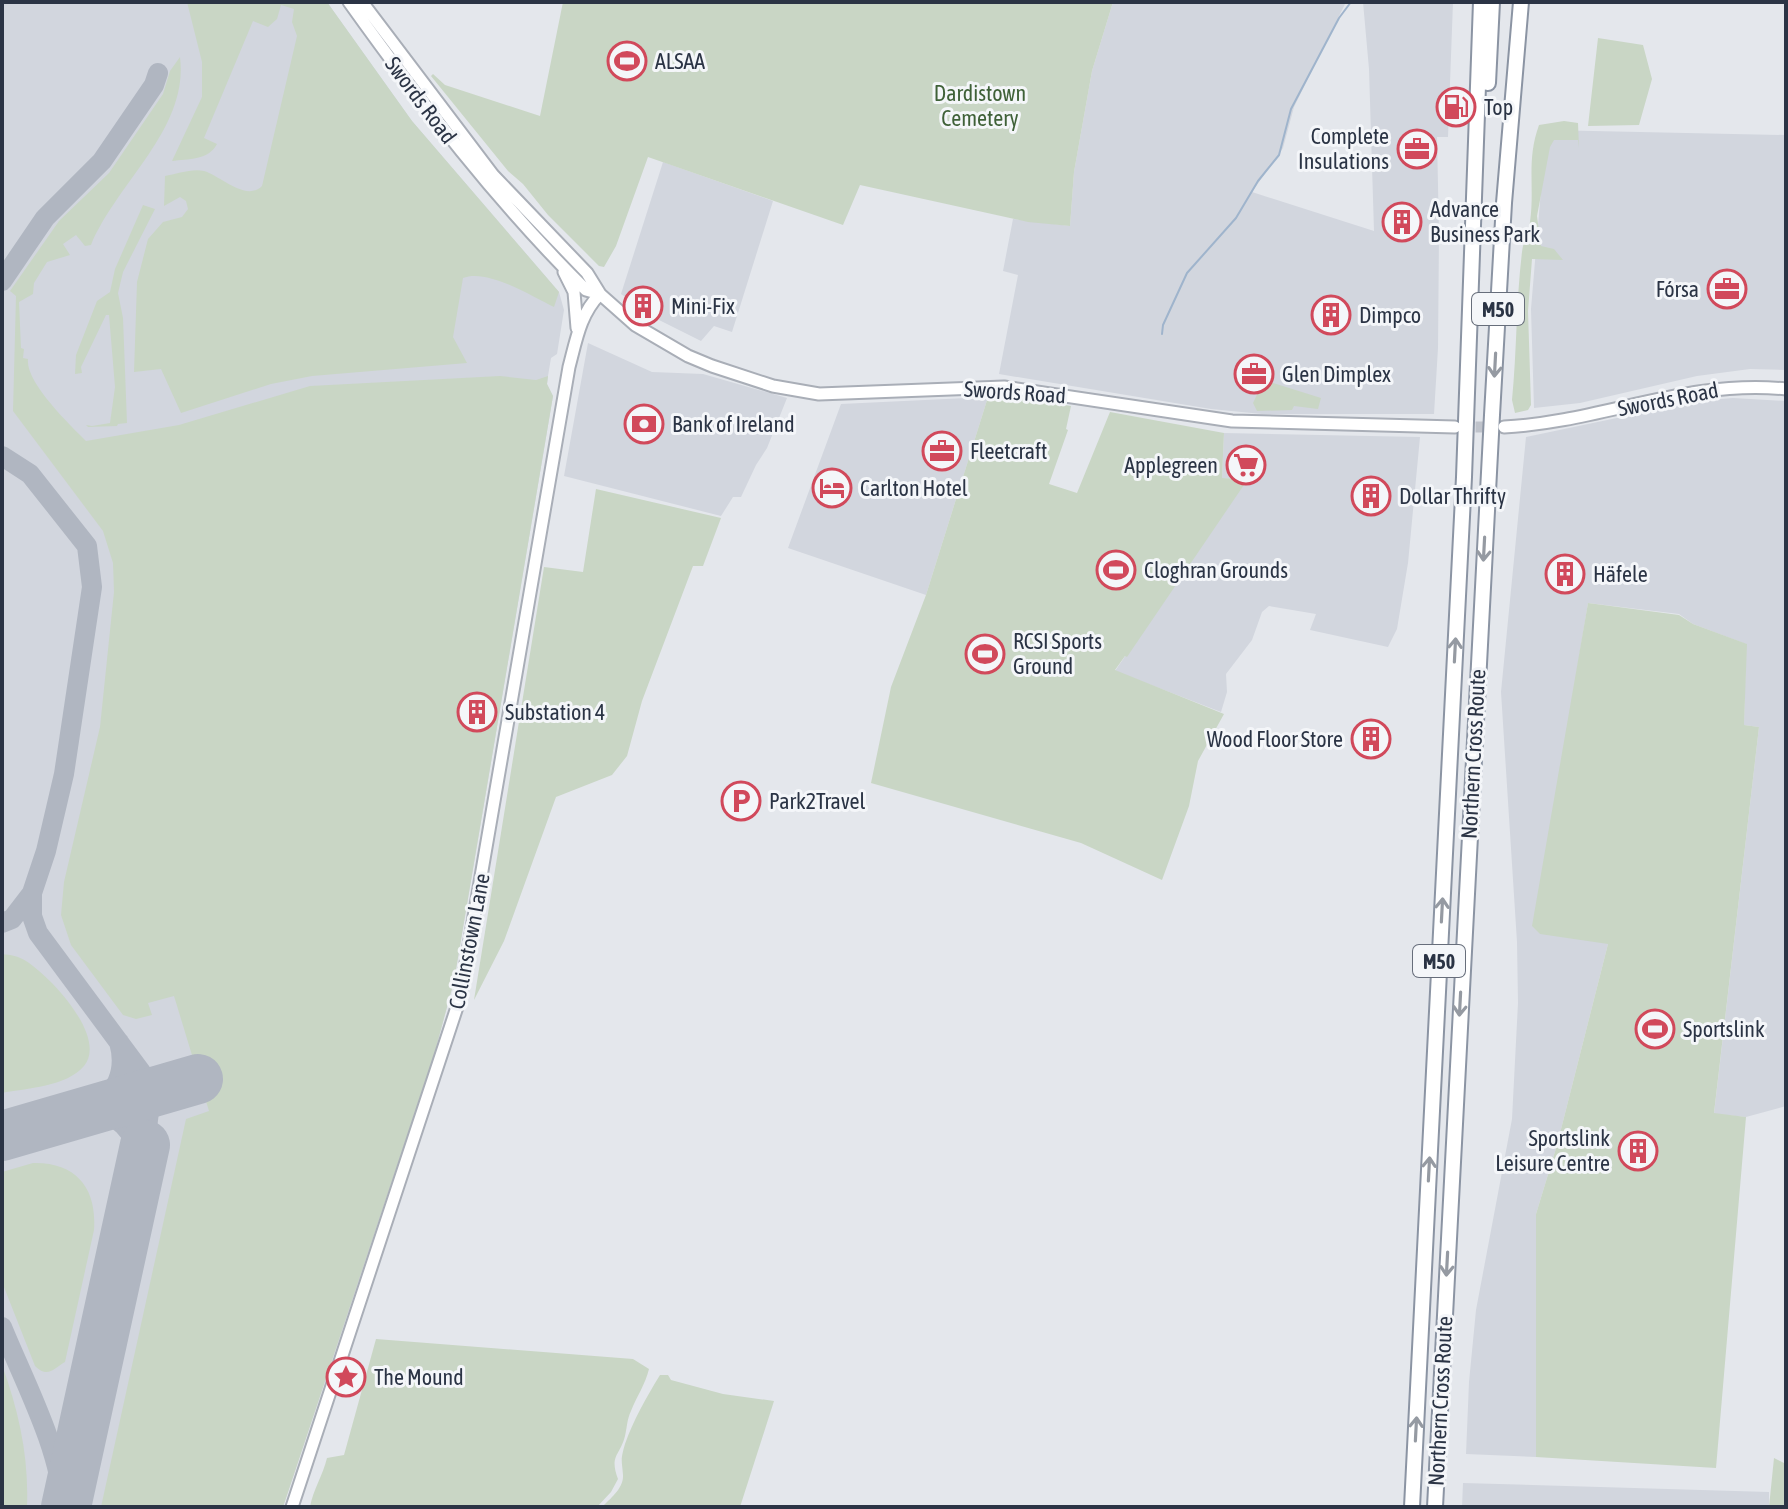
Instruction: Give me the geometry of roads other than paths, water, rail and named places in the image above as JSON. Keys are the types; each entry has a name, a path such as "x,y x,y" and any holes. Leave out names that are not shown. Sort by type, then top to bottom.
{"highway":[{"name":"M50","path":"1467,415 1481,2"},
{"name":"M50","path":"1467,415 1492,2"},
{"name":"M50","path":"1504,203 1515,2"},
{"name":"Northern Cross Route","path":"1435,1507 1504,203 1521,2"},
{"name":"Northern Cross Route","path":"1412,1507 1467,415"}],"main road":[{"name":"Swords Road","path":"349,2 449,137 586,290 600,294"},
{"name":"Swords Road","path":"362,2 493,175 587,273 600,294 635,325 688,356 742,377 803,392 845,395 993,386 1232,421 1455,427"},
{"path":"561,264 574,292 577,332"},
{"name":"Collinstown Lane","path":"292,1507 460,998 572,357 577,332 591,303 600,294"},
{"name":"Collinstown Lane","path":"572,357 597,307 600,294"},
{"name":"Swords Road","path":"1504,427 1562,421 1697,390 1749,387 1786,389"}],"waterway":[{"path":"1162,334 1163,325 1187,273 1236,218 1258,181 1279,155 1291,109 1339,18 1351,2"}],"tunnel":[{"path":"1459,427 1498,427"}],"place":[{"name":"ALSAA","path":"627,61"},
{"name":"Top","path":"1456,107"},
{"name":"Complete Insulations","path":"1417,149"},
{"name":"Advance Business Park","path":"1402,222"},
{"name":"Fórsa","path":"1727,289"},
{"name":"Mini-Fix","path":"643,306"},
{"name":"Dimpco","path":"1331,315"},
{"name":"Glen Dimplex","path":"1254,374"},
{"name":"Bank of Ireland","path":"644,424"},
{"name":"Fleetcraft","path":"942,451"},
{"name":"Applegreen","path":"1246,465"},
{"name":"Carlton Hotel","path":"832,488"},
{"name":"Dollar Thrifty","path":"1371,496"},
{"name":"Cloghran Grounds","path":"1116,570"},
{"name":"Häfele","path":"1565,574"},
{"name":"RCSI Sports Ground","path":"985,654"},
{"name":"Substation 4","path":"477,712"},
{"name":"Wood Floor Store","path":"1371,739"},
{"name":"Park2Travel","path":"741,801"},
{"name":"Sportslink","path":"1655,1029"},
{"name":"Sportslink Leisure Centre","path":"1638,1151"},
{"name":"The Mound","path":"346,1377"}],"park label":[{"name":"Dardistown Cemetery","path":"980,106"}]}
